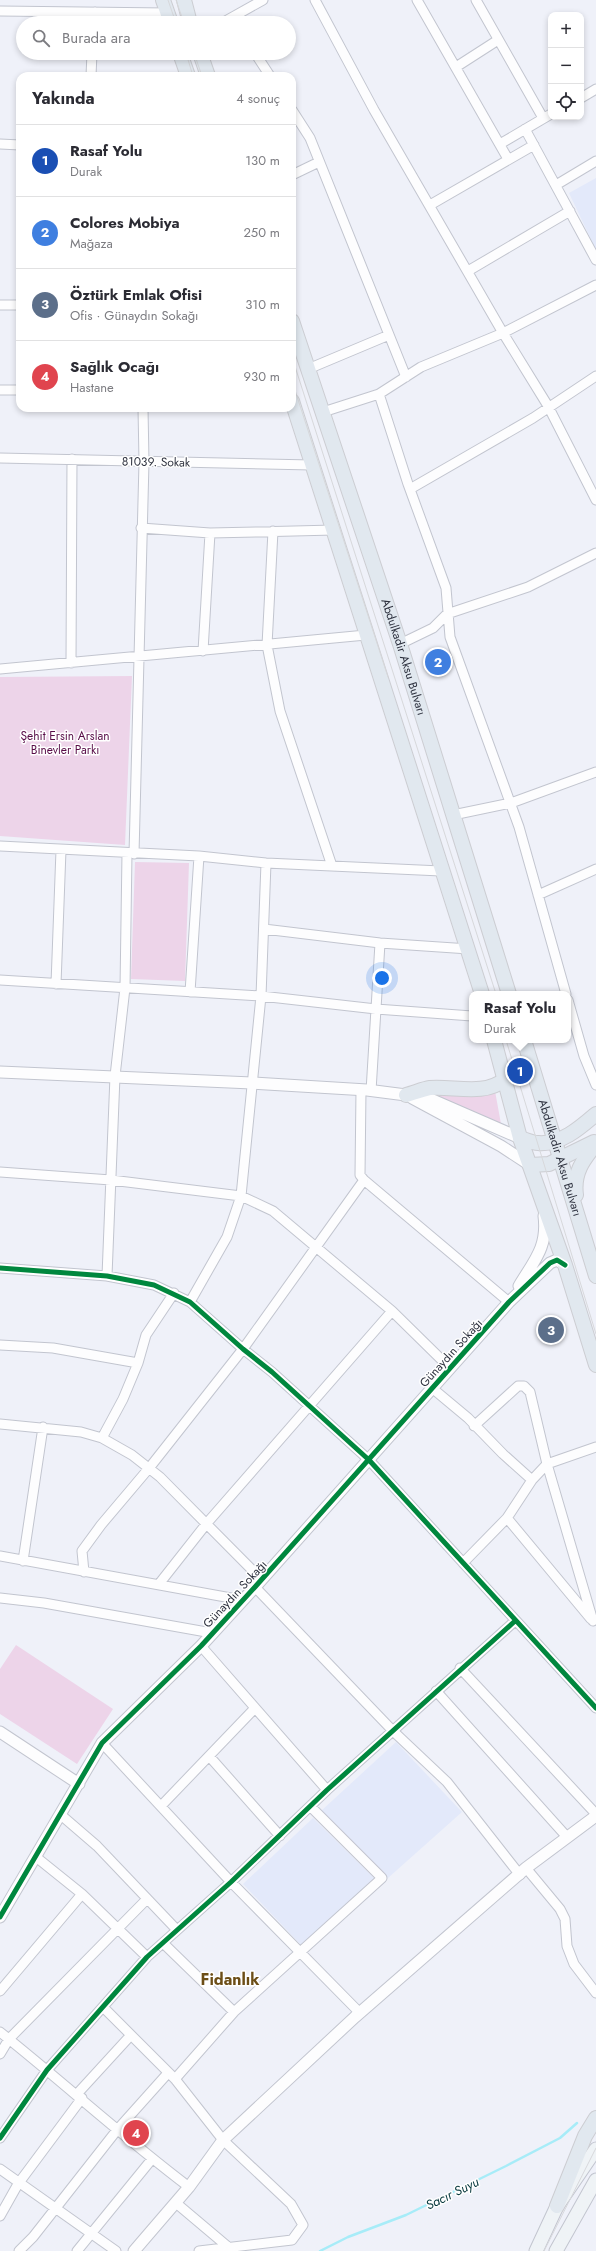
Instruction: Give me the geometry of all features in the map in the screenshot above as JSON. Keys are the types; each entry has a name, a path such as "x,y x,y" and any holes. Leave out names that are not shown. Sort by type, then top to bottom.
{"main road":[{"path":"184,0 188,16"},
{"path":"182,60 187,72"},
{"path":"202,60 207,72"},
{"name":"Abdulkadir Aksu Bulvarı","path":"296,333 400,644 508,991"},
{"path":"295,412 441,871 469,949 481,991"},
{"path":"495,1043 520,1138 565,1265 596,1365"},
{"name":"Abdulkadir Aksu Bulvarı","path":"525,1043 596,1276"},
{"path":"406,1095 429,1088 481,1089 496,1086 504,1080"},
{"path":"520,1138 538,1143 555,1140 574,1133 596,1114"},
{"path":"530,1165 549,1164 561,1160 596,1142"},
{"path":"577,1211 576,1176 580,1165 596,1142"},
{"path":"536,2251 557,2206 585,2136 596,2118"},
{"path":"557,2206 596,2149"},
{"path":"556,2251 596,2180"}],"street":[{"path":"241,16 263,0"},
{"path":"315,0 374,110 503,333 548,406 596,500"},
{"path":"417,0 508,159"},
{"path":"476,0 498,40 547,116 500,144"},
{"path":"0,11 167,12"},
{"path":"95,12 95,16"},
{"path":"456,67 498,40"},
{"path":"91,72 92,60"},
{"path":"260,60 267,72"},
{"path":"584,97 595,93"},
{"path":"296,116 310,138 406,377"},
{"path":"525,129 596,260"},
{"path":"0,144 16,145"},
{"path":"430,206 534,145"},
{"path":"556,185 596,161"},
{"path":"296,173 319,162"},
{"path":"468,271 570,211"},
{"path":"323,412 379,394 421,367 503,333 596,285"},
{"path":"0,305 16,306"},
{"path":"308,369 389,335"},
{"path":"410,489 534,418 548,406 596,376"},
{"path":"0,390 16,390"},
{"path":"379,394 410,489 446,588 450,637 511,803 565,991"},
{"path":"107,1276 115,1076 124,988 140,657 141,528 144,462 142,412"},
{"name":"81039. Sokak","path":"0,458 312,465"},
{"path":"71,662 72,459"},
{"path":"141,528 210,533 334,530"},
{"path":"273,531 267,645 280,712 332,866"},
{"path":"203,651 210,533"},
{"path":"400,644 433,628 447,614 528,587 596,553"},
{"path":"0,669 366,635"},
{"path":"453,815 511,803 596,772"},
{"path":"0,846 130,854 199,856 266,863 441,871"},
{"path":"56,984 61,850"},
{"path":"190,992 199,856"},
{"path":"190,1302 227,1238 241,1196 262,996 266,863"},
{"path":"538,895 596,869"},
{"path":"264,929 380,943 469,949"},
{"path":"380,943 376,1009 366,1090 360,1175 364,1180 509,1302"},
{"path":"0,980 262,996 376,1009 469,1016"},
{"path":"571,1010 584,1056 596,1085"},
{"path":"0,1072 252,1083 366,1090 406,1095 428,1098 520,1138"},
{"path":"406,1095 501,1146 530,1165"},
{"path":"0,1172 112,1180 241,1196 273,1211 392,1311 450,1368"},
{"path":"84,1572 82,1551 101,1525 150,1467 243,1350 364,1180"},
{"path":"509,1302 542,1249 546,1230 542,1201"},
{"path":"509,1302 550,1263 557,1260 565,1265"},
{"path":"0,1268 107,1276 154,1285 174,1293 190,1302 243,1350 309,1405 369,1460 515,1621 596,1707"},
{"path":"102,1438 123,1399 138,1363 146,1335 174,1293"},
{"name":"Günaydın Sokağı","path":"0,1917 80,1784 102,1743 201,1646 242,1600 259,1584 509,1302"},
{"path":"159,1584 207,1523 392,1311"},
{"path":"0,1345 53,1348 138,1363"},
{"path":"474,1426 518,1386 524,1386 530,1392 547,1464 595,1624"},
{"path":"432,1388 468,1418 474,1426 532,1480"},
{"path":"0,1424 43,1427 81,1432 102,1438 150,1467 207,1523 259,1584 393,1731 446,1782 523,1872 560,1909 565,1919 567,1946 574,1964 596,1993"},
{"path":"23,1561 43,1427"},
{"path":"463,1563 507,1518 532,1480 547,1464 596,1447"},
{"path":"507,1518 595,1624"},
{"path":"0,1556 242,1600"},
{"path":"0,1598 44,1603 212,1633"},
{"path":"0,2138 47,2070 147,1956 231,1882 327,1790 460,1668 515,1621"},
{"path":"201,1646 327,1790"},
{"path":"134,2251 189,2187 223,2140 360,2014 523,1872 567,1836 596,1815 460,1668"},
{"path":"436,1691 567,1836"},
{"path":"161,1806 255,1708"},
{"path":"0,1732 80,1784"},
{"path":"102,1743 231,1882 360,2014"},
{"path":"210,1756 280,1836"},
{"path":"19,2251 33,2236 117,2130 234,2012 298,1952 382,1878 310,1807"},
{"path":"61,1815 97,1846 177,1930"},
{"path":"36,1857 82,1894 147,1956"},
{"path":"0,1991 82,1894"},
{"path":"0,2054 9,2039 147,1899"},
{"path":"163,1943 234,2012"},
{"path":"103,2007 171,2076 223,2140 291,2204 303,2225 292,2240 227,2246 199,2251"},
{"path":"0,2032 79,2096 152,2159 189,2187"},
{"path":"0,2216 18,2184 79,2096 131,2036"},
{"path":"77,2251 152,2159"},
{"path":"0,2169 18,2184 55,2207 116,2251"},
{"path":"176,2203 227,2246"}],"shaded area":[{"path":"596,178 596,250 569,193"},
{"path":"396,1742 462,1812 388,1878 321,1811"},
{"path":"313,1818 375,1879 302,1946 243,1884"}],"green space":[{"name":"Şehit Ersin Arslan Binevler Parkı","path":"132,676 125,845 0,836 0,677"},
{"path":"135,862 189,863 185,981 131,979"},
{"path":"495,1091 501,1124 426,1092"},
{"path":"16,1645 113,1709 77,1764 0,1714 0,1669"}],"waterway":[{"name":"Sacır Suyu","path":"320,2251 348,2237 406,2215 506,2166 560,2138 577,2123"}],"tram line":[{"path":"168,0 174,16"},
{"path":"176,0 182,16"},
{"path":"188,60 192,72"},
{"path":"196,60 201,72"},
{"path":"296,369 495,991"},
{"path":"296,393 388,677"},
{"path":"507,1043 596,1334"},
{"path":"544,2251 596,2148"}],"cycle path":[{"path":"0,1917 102,1743 201,1646 509,1302 550,1263 557,1260 565,1265"},
{"path":"0,1268 107,1276 154,1285 190,1302 243,1349 272,1372 369,1460 596,1708"},
{"path":"0,2138 47,2070 147,1957 231,1882 327,1790 515,1621"}],"place":[{"name":"Colores Mobiya","path":"438,662"},
{"name":"Rasaf Yolu","path":"520,1071"},
{"name":"Öztürk Emlak Ofisi","path":"551,1330"},
{"name":"Sağlık Ocağı","path":"136,2133"}],"district":[{"name":"Fidanlık","path":"230,1979"}]}
